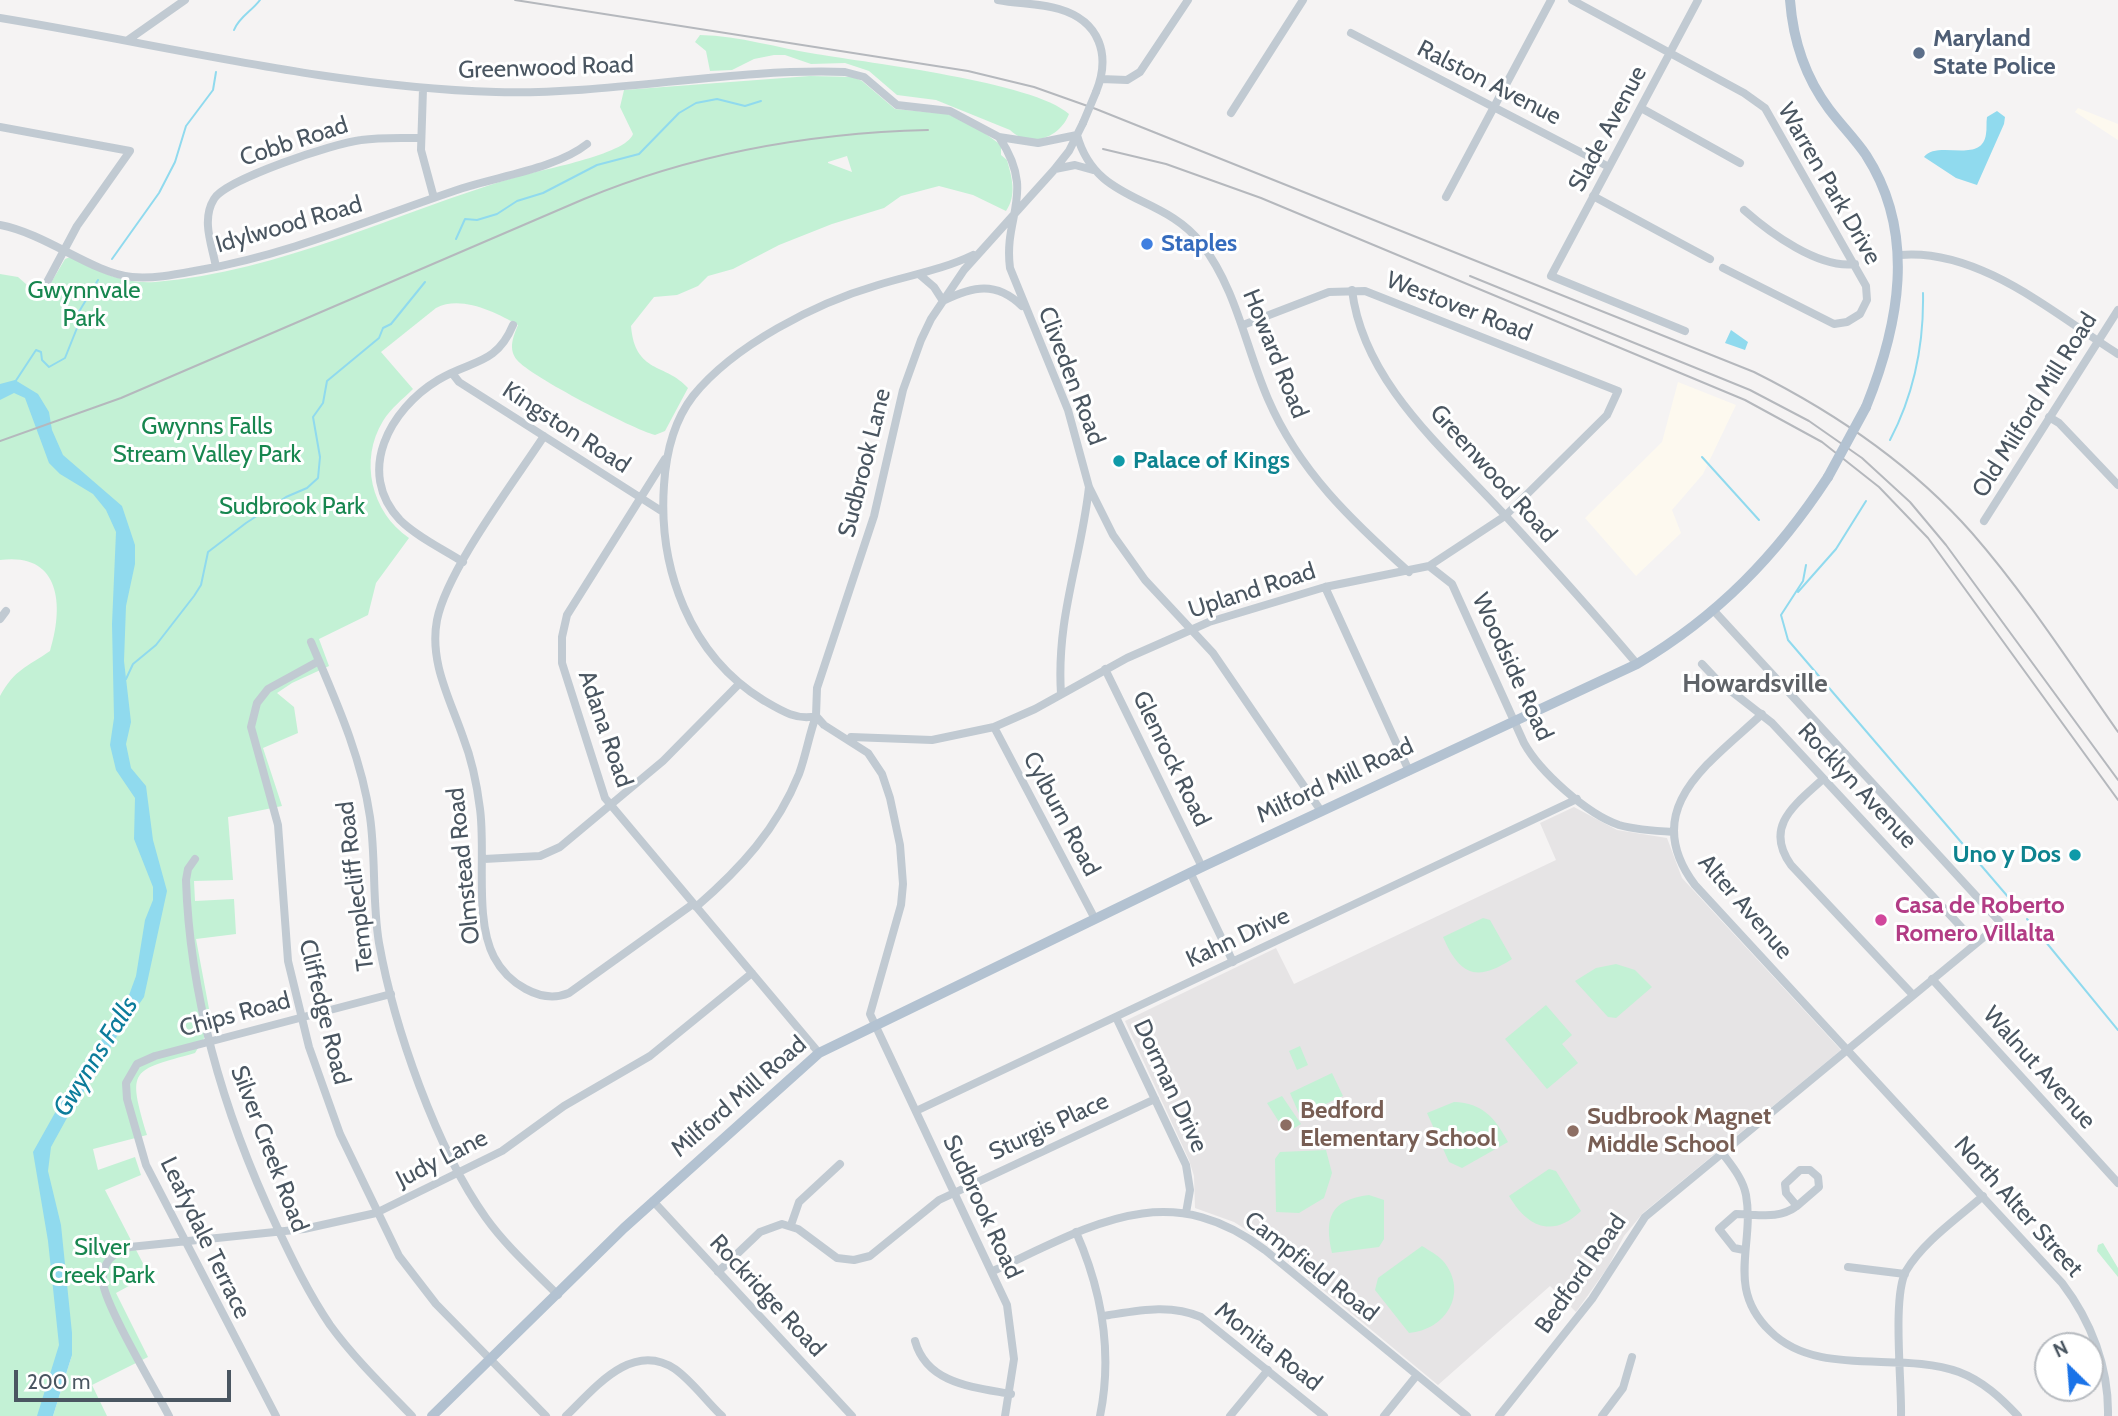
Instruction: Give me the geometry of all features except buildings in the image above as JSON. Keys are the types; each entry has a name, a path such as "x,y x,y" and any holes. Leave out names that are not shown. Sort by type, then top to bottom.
{"main road":[{"name":"Milford Mill Road","path":"432,1416 653,1201 818,1054 874,1024 1190,872 1637,664 1715,612 1772,555 1828,477 1866,407 1888,342 1900,255 1893,216 1876,172 1820,97 1804,65 1794,31 1790,0"}],"street":[{"path":"128,40 185,0"},
{"name":"Sudbrook Lane","path":"816,716 817,688 874,516 902,390 921,340 943,301 977,253 1054,170 1077,135 1101,79 1104,63 1101,46 1093,32 1079,18 1046,6 998,0"},
{"path":"1101,79 1127,80 1140,72 1188,0"},
{"path":"1231,113 1303,0"},
{"path":"1446,197 1551,0"},
{"name":"Warren Park Drive","path":"1572,0 1671,52 1744,93 1765,108 1867,286 1867,300 1860,314 1841,324 1834,324 1723,268"},
{"name":"Slade Avenue","path":"1685,331 1551,276 1698,0"},
{"name":"Greenwood Road","path":"0,18 331,78 423,89 539,91 845,72 864,77 897,105 950,111 999,137 1038,143 1077,135"},
{"name":"Ralston Avenue","path":"1350,33 1609,167"},
{"path":"423,89 423,160 435,198"},
{"path":"1641,108 1740,163"},
{"path":"0,127 130,150 65,248 45,286"},
{"name":"Howard Road","path":"1077,135 1093,170 1116,188 1170,215 1191,232 1227,286 1269,401 1303,461 1335,503 1409,572"},
{"name":"Cliveden Road","path":"999,137 1015,170 1018,209 1008,256 1024,308 1068,410 1089,486 1129,561 1192,629 1232,680 1279,753 1321,811"},
{"name":"Cobb Road","path":"216,267 207,219 213,200 226,187 248,176 359,140 421,138"},
{"name":"Idylwood Road","path":"0,225 34,234 116,274 153,278 216,267 318,241 435,198 562,158 587,144"},
{"path":"1054,170 1075,165 1093,170"},
{"path":"1594,196 1710,259"},
{"path":"1744,210 1771,234 1782,240 1838,266 1855,264"},
{"path":"816,716 804,720 775,708 739,684 700,638 679,598 668,562 663,513 668,455 677,422 694,395 750,347 801,316 834,301 920,275 977,253"},
{"path":"1900,255 1937,255 1977,266 2118,354"},
{"path":"920,275 934,286 943,301 962,292 993,288 1011,295 1024,308"},
{"name":"Greenwood Road","path":"1352,290 1354,308 1371,349 1395,392 1637,664"},
{"name":"Westover Road","path":"1243,325 1319,295 1352,290 1380,295 1618,391"},
{"name":"Old Milford Mill Road","path":"1984,521 2118,310"},
{"path":"463,562 401,520 385,495 379,466 383,442 391,424 434,382 474,366 495,353 513,325"},
{"name":"Kingston Road","path":"452,373 459,382 663,513"},
{"name":"Upland Road","path":"848,737 880,741 950,738 994,727 1105,669 1192,629 1325,587 1429,566 1505,516 1607,415 1618,391"},
{"path":"2049,417 2059,422 2118,485"},
{"name":"Olmstead Road","path":"544,436 463,562 441,603 435,649 440,676 471,762 483,829 485,926 495,958 507,975 525,988 556,996 569,993 694,905"},
{"name":"Adana Road","path":"668,455 573,605 562,637 566,675 610,805 818,1054"},
{"path":"1061,694 1062,624 1081,543 1089,486"},
{"name":"Woodside Road","path":"1429,566 1452,584 1515,722 1539,765 1595,813 1620,825 1674,832"},
{"path":"1325,587 1409,771"},
{"path":"0,619 6,611"},
{"name":"Bedford Road","path":"1499,1416 1592,1299 1635,1228 2001,923 1715,612"},
{"name":"Templecliff Road","path":"310,642 349,734 365,789 373,842 379,941 391,994 424,1096 460,1173 487,1220 558,1295"},
{"name":"Cliffedge Road","path":"319,661 268,689 253,710 251,727 278,825 284,935 301,1017 330,1110 376,1213 399,1255 422,1288 546,1416"},
{"name":"Rocklyn Avenue","path":"1702,664 1717,680 1762,714 1976,943"},
{"name":"Glenrock Road","path":"1105,669 1202,867"},
{"path":"484,859 527,858 550,853 663,761 739,684"},
{"name":"Alter Avenue","path":"1762,714 1691,781 1678,805 1674,832 1681,863 1695,885 1849,1050"},
{"path":"816,716 824,724 848,737 872,758 882,774 892,805 903,884 895,929 870,1014 874,1024"},
{"path":"694,905 748,859 778,816 799,772 816,716"},
{"name":"Cylburn Road","path":"994,727 1095,919"},
{"path":"872,758 880,741"},
{"path":"1823,779 1785,818 1780,836 1783,851 1791,865 1913,995"},
{"name":"Kahn Drive","path":"916,1111 1577,799"},
{"name":"Silver Creek Road","path":"195,859 188,869 186,880 188,932 195,988 208,1042 236,1132 279,1232 305,1285 331,1327 364,1367 412,1416"},
{"path":"1190,872 1233,962"},
{"name":"Judy Lane","path":"169,1416 104,1289 105,1265 123,1249 324,1226 376,1213 502,1151 564,1106 650,1056 752,974"},
{"name":"Walnut Avenue","path":"1932,979 2118,1183"},
{"name":"Chips Road","path":"132,1069 144,1059 391,994"},
{"name":"Dorman Drive","path":"1116,1017 1189,1173 1186,1213"},
{"name":"Sudbrook Road","path":"874,1024 1007,1305 1013,1338 1011,1394 1005,1416"},
{"name":"North Alter Street","path":"1849,1050 2074,1298 2098,1350 2106,1388 2108,1416"},
{"name":"Leafydale Terrace","path":"132,1069 126,1091 151,1178 276,1416"},
{"name":"Sturgis Place","path":"790,1225 837,1258 863,1259 878,1252 934,1203 1155,1099"},
{"path":"1723,1154 1741,1181 1747,1214 1744,1275 1749,1300 1761,1322 1780,1340 1817,1356 1901,1363 1961,1373 1996,1393 2018,1416"},
{"path":"718,1272 760,1232 774,1225 790,1225 799,1202 840,1164"},
{"path":"1744,1250 1734,1248 1718,1229 1736,1214 1782,1215 1797,1206 1819,1186 1818,1177 1810,1170 1800,1170 1785,1184 1786,1193 1797,1206"},
{"path":"1901,1416 1900,1298 1905,1273 1927,1246 1983,1196"},
{"name":"Rockridge Road","path":"653,1201 852,1416"},
{"name":"Campfield Road","path":"993,1271 1076,1232 1126,1214 1146,1211 1186,1213 1210,1219 1248,1238 1466,1416"},
{"path":"1076,1232 1094,1276 1103,1316 1105,1372 1100,1416"},
{"path":"1848,1267 1889,1269 1905,1273"},
{"name":"Monita Road","path":"1103,1316 1153,1308 1191,1312 1211,1324 1324,1416"},
{"path":"915,1341 925,1363 942,1377 964,1385 1011,1394"},
{"path":"1602,1416 1623,1388 1632,1357"},
{"path":"566,1416 615,1370 646,1361 674,1368 722,1416"},
{"path":"1230,1416 1268,1370"},
{"path":"1384,1416 1417,1375"},
{"path":"2106,1388 2118,1387"}],"shaded area":[{"path":"2078,108 2118,124 2118,140 2075,112"},
{"path":"1678,382 1736,405 1703,474 1672,510 1681,533 1636,576 1585,518 1662,442"},
{"name":"Sudbrook Magnet Middle School","path":"1574,807 1617,830 1667,838 1682,878 1841,1050 1643,1213 1624,1236 1608,1267 1576,1312 1550,1286 1438,1385 1264,1241 1234,1222 1195,1208 1194,1176 1189,1160 1125,1021 1276,948 1294,984 1556,860 1540,823"}],"green space":[{"path":"700,35 744,40 988,83 1022,92 1069,114 1059,129 1051,135 1035,140 1026,139 936,100 897,95 869,71 845,63 811,64 785,55 774,55 754,59 732,70 710,71 706,51 695,42"},
{"name":"Gwynns Falls Stream Valley Park","path":"810,76 853,77 862,81 895,109 948,114 979,129 1001,145 1001,155 1007,160 1012,180 1012,199 1006,211 973,195 939,186 901,196 884,208 832,224 779,245 733,269 708,276 698,286 677,295 654,297 631,326 638,352 653,366 688,388 665,431 655,435 583,402 526,368 514,356 512,347 518,325 478,307 456,303 436,308 381,352 413,389 386,416 376,436 371,468 373,484 386,514 409,538 376,583 368,615 319,639 329,666 277,693 294,707 298,733 263,748 282,806 228,817 233,880 194,881 195,901 234,899 236,934 196,939 212,1025 195,1053 146,1069 140,1076 137,1096 147,1135 93,1149 98,1170 135,1157 141,1175 105,1190 149,1275 116,1293 148,1357 92,1385 107,1416 53,1416 72,1355 45,1416 0,1416 0,696 16,674 50,651 57,617 53,586 46,573 36,565 20,560 0,560 0,274 18,277 42,298 65,259 70,257 121,279 155,282 202,276 293,254 471,191 615,149 627,142 633,134 620,107 624,90","holes":["847,156 852,172 828,163 828,162"]},
{"path":"1483,918 1490,920 1512,959 1489,971 1471,971 1456,960 1443,937"},
{"path":"1616,964 1635,970 1652,987 1616,1018 1608,1017 1575,981 1596,968"},
{"path":"1546,1005 1572,1035 1562,1044 1578,1063 1547,1089 1505,1039"},
{"path":"1300,1046 1308,1065 1297,1070 1289,1051"},
{"path":"1332,1073 1343,1096 1300,1116 1290,1093"},
{"path":"1282,1096 1301,1124 1286,1133 1267,1103"},
{"path":"1454,1102 1473,1105 1487,1113 1508,1142 1462,1168 1449,1162 1427,1113"},
{"path":"1326,1150 1332,1173 1324,1198 1299,1213 1276,1212 1275,1159 1280,1152"},
{"path":"1549,1169 1556,1171 1581,1211 1561,1225 1551,1227 1542,1226 1524,1216 1509,1196"},
{"path":"1369,1195 1384,1200 1384,1239 1379,1247 1332,1253 1329,1230 1333,1213 1346,1201"},
{"path":"2103,1243 2118,1268 2118,1277 2097,1251 2098,1245"},
{"path":"1422,1246 1444,1262 1454,1286 1453,1298 1442,1318 1422,1330 1409,1333 1375,1290 1378,1278"}],"water":[{"path":"1997,111 2005,117 2004,124 1977,185 1956,178 1924,157 1939,150 1976,148 1983,143 1987,117"},
{"path":"1731,330 1748,342 1745,350 1725,343"},
{"name":"Gwynns Falls","path":"15,380 38,394 49,412 52,430 63,455 122,506 135,545 135,564 126,606 124,661 131,722 126,744 131,768 146,786 153,840 167,891 144,997 113,1042 101,1067 73,1107 51,1147 48,1171 61,1225 72,1333 72,1355 53,1416 37,1416 59,1345 48,1241 33,1152 70,1086 125,1006 136,976 145,920 153,900 153,887 134,839 135,798 116,770 110,745 114,718 112,624 116,532 106,510 93,494 60,474 49,463 25,398 14,393 0,400 0,384"}],"waterway":[{"path":"234,30 239,21 260,0"},
{"path":"112,259 159,193 175,162 186,126 213,90 216,72"},
{"path":"456,239 465,219 477,220 497,214 517,201 543,193 597,165 639,154 679,113 696,103 717,99 745,106 761,101"},
{"path":"15,382 36,350 41,352 42,360 49,367 65,358 77,328 74,320 98,280"},
{"path":"126,679 133,664 156,645 194,596 201,585 208,552 246,523 286,497 307,488 318,478 320,457 313,417 323,403 327,381 379,338 383,328 391,324 425,282"},
{"path":"1890,440 1916,369 1922,331 1923,293"},
{"path":"1702,457 1759,520"},
{"path":"1798,592 1836,549 1866,501"},
{"path":"1806,565 1803,581 1781,615 1788,640 2009,898"},
{"path":"2027,919 2118,1030"}],"railway":[{"path":"515,0 968,71 1034,87 1096,109 1754,372 1814,405 1871,442 1948,508 2011,581 2118,732"},
{"path":"0,441 121,398 626,183 668,169 753,148 839,136 928,130"},
{"path":"1103,149 1166,164 1261,198 1745,400 1822,442 1879,487 1928,538 2118,800"},
{"path":"1470,276 1750,390 1809,421 1862,458 1910,502 1946,545 2118,780"}],"place":[{"name":"Maryland State Police","path":"1919,53"},
{"name":"Staples","path":"1147,244"},
{"name":"Palace of Kings","path":"1119,461"},
{"name":"Uno y Dos","path":"2075,855"},
{"name":"Casa de Roberto Romero Villalta","path":"1881,920"},
{"name":"Bedford Elementary School","path":"1286,1125"},
{"name":"Sudbrook Magnet Middle School","path":"1573,1131"}],"district":[{"name":"Howardsville","path":"1755,684"}],"park label":[{"name":"Gwynnvale Park","path":"84,305"},
{"name":"Sudbrook Park","path":"292,507"},
{"name":"Silver Creek Park","path":"102,1262"}]}
